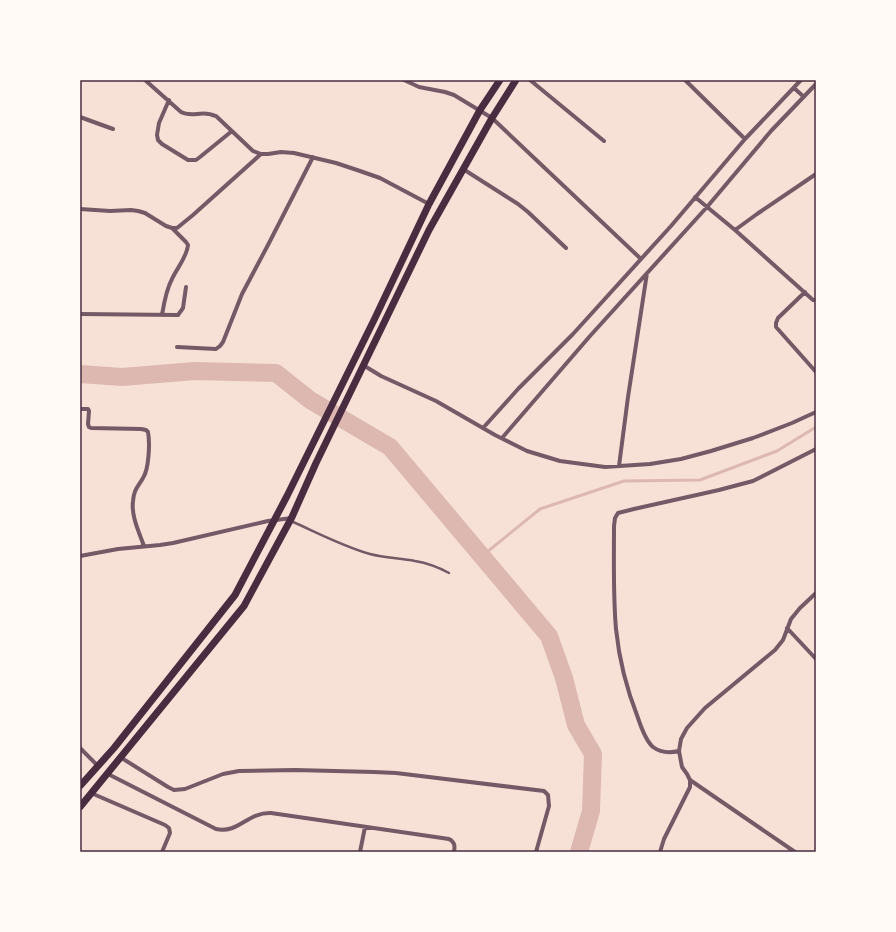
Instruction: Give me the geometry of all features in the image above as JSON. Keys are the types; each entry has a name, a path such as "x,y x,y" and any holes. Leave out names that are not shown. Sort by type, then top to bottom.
{"main road":[{"path":"80,786 119,742 235,595 306,458 429,204 480,110 500,80"},
{"path":"80,807 244,606 291,519 316,463 421,245 492,118 516,80"},
{"path":"412,241 421,245"},
{"path":"260,547 272,554"}],"street":[{"path":"146,80 181,112 189,115 210,114 216,116 253,150 261,154 281,152 313,157 380,178 429,204"},
{"path":"404,80 419,87 454,95 492,118 641,259"},
{"path":"530,80 604,141"},
{"path":"685,80 745,139"},
{"path":"483,428 518,389 573,334 696,199 745,139 795,89 801,80"},
{"path":"502,438 771,131 816,84"},
{"path":"795,89 803,96"},
{"path":"169,100 157,130 158,140 188,160 196,160 232,131"},
{"path":"80,117 113,129"},
{"path":"80,209 138,211 145,213 166,226 177,228 261,154"},
{"path":"177,347 216,349 223,342 242,294 313,157"},
{"path":"463,169 518,204 566,248"},
{"path":"735,230 816,174"},
{"path":"696,199 735,230 813,300 816,300"},
{"path":"162,315 171,280 186,254 188,245 172,228"},
{"path":"619,466 647,272"},
{"path":"80,314 178,315 183,308 186,287"},
{"path":"805,292 778,318 776,327 816,372"},
{"path":"362,367 436,401 495,435 528,450 560,461 605,467 650,464 681,459 753,438 816,412"},
{"path":"80,409 88,409 88,424 90,428 141,429 148,432 148,463 146,472 137,486 133,500 135,519 144,546"},
{"path":"679,751 661,751 652,746 647,738 632,702 619,651 616,629 614,585 615,518 618,513 634,508 719,490 753,481 816,449"},
{"path":"80,556 118,549 160,545 274,520 291,519"},
{"path":"660,852 664,839 690,787 690,780 688,774 682,767 679,751 681,739 687,728 705,708 775,650 783,640 791,619 816,593"},
{"path":"787,628 816,659"},
{"path":"80,748 98,766"},
{"path":"120,757 174,790 185,789 230,772 295,770 396,773 544,791 548,795 549,806 536,852"},
{"path":"108,774 216,829 224,831 235,828 252,817 265,813 449,839 455,846 454,852"},
{"path":"690,780 795,852"},
{"path":"92,793 169,828 170,833 162,852"},
{"path":"360,852 365,827"}],"lane":[{"path":"291,519 354,549 389,558 415,560 427,563 449,573"}],"waterway":[{"path":"80,374 122,377 195,371 276,373 310,400 390,447 549,636 564,678 576,725 593,754 591,811 579,852"},
{"path":"482,556 540,509 624,481 700,480 777,451 816,427"}]}
